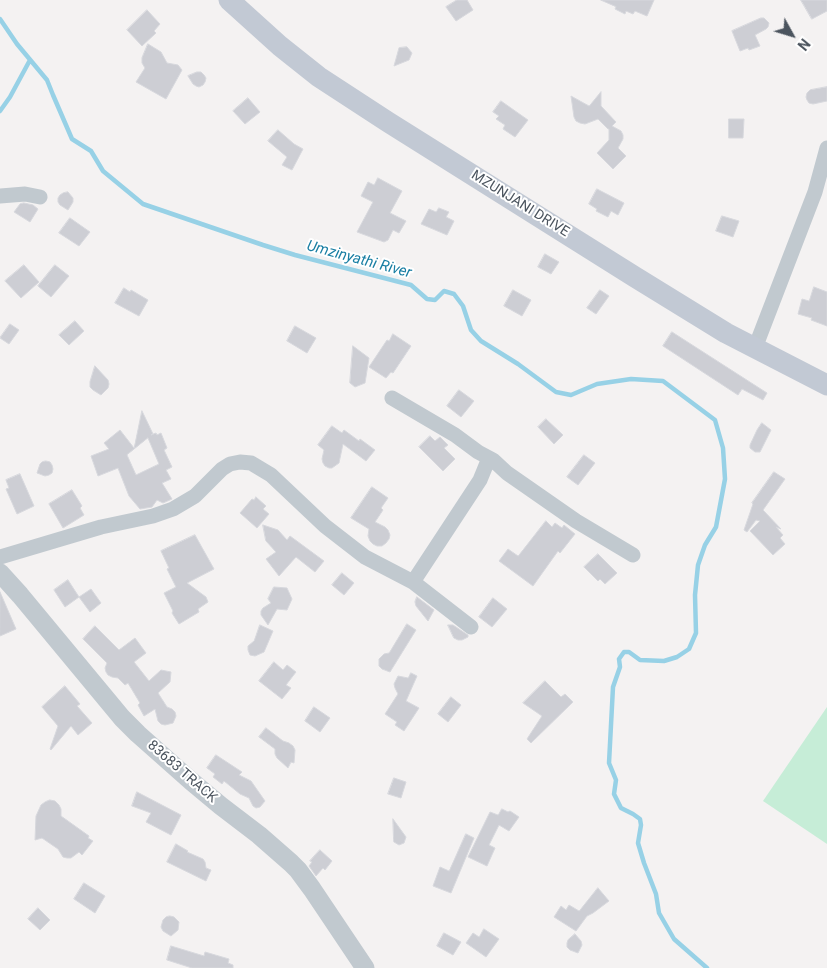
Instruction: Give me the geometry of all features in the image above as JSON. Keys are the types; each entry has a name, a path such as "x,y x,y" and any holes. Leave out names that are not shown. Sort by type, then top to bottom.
{"main road":[{"name":"MZUNJANI DRIVE","path":"229,0 280,46 319,77 388,122 726,333 827,385"}],"street":[{"path":"755,348 815,192 827,148"},
{"path":"0,196 25,194 40,197"},
{"path":"392,398 494,460 508,473 576,521 633,555"},
{"path":"413,582 480,480 489,458"},
{"path":"0,558 101,527 154,516 173,509 195,496 222,469 230,464 240,462 251,463 271,475 325,526 365,557 413,582 471,627"},
{"name":"83683 TRACK","path":"0,573 127,723 158,752 277,850 298,870 365,968"}],"green space":[{"path":"827,707 827,844 763,801"}],"building":[{"path":"457,0 467,0 473,10 456,21 446,7"},
{"path":"601,0 654,0 647,16 635,11 633,14 626,11 625,14 615,9 616,7"},
{"path":"801,0 827,0 827,11 812,19"},
{"path":"147,10 160,24 154,31 156,33 142,46 127,30"},
{"path":"764,18 769,23 766,29 755,35 760,46 740,51 732,31"},
{"path":"148,44 161,52 167,63 178,65 182,70 166,99 136,82 145,68 142,58"},
{"path":"407,47 412,53 409,60 394,66 399,48"},
{"path":"201,72 206,78 203,85 199,87 193,84 188,76"},
{"path":"827,87 827,101 809,103 806,97 810,90"},
{"path":"601,92 601,106 616,122 612,126 621,131 623,135 618,148 626,156 613,169 597,153 609,140 609,129 598,119 585,124 576,121 574,117 571,96 589,106"},
{"path":"248,98 260,112 245,124 233,111"},
{"path":"501,101 528,120 515,137 503,129 505,125 496,119 499,116 493,112"},
{"path":"729,119 744,119 743,138 729,138"},
{"path":"278,130 303,149 292,170 282,165 287,157 268,141"},
{"path":"378,178 402,191 390,213 406,221 399,233 393,230 388,240 384,242 357,232 373,202 361,196 368,182 374,185"},
{"path":"597,189 624,203 618,215 611,211 608,217 596,211 597,209 589,204"},
{"path":"68,192 73,198 73,202 68,210 60,205 58,198 63,193"},
{"path":"20,204 33,205 38,209 30,222 14,212"},
{"path":"439,208 449,212 446,217 454,221 447,235 421,224 429,209 436,212"},
{"path":"722,216 739,221 733,237 716,231"},
{"path":"70,218 90,232 79,246 59,233"},
{"path":"545,254 559,262 551,274 538,267"},
{"path":"24,265 39,282 21,298 5,281"},
{"path":"55,265 69,276 51,297 38,286"},
{"path":"814,287 827,292 827,326 811,320 812,318 798,314 802,299 809,301"},
{"path":"124,288 148,300 139,316 115,303"},
{"path":"513,290 531,300 522,316 504,306"},
{"path":"600,290 609,296 596,314 587,308"},
{"path":"75,321 84,331 69,345 59,335"},
{"path":"10,324 19,330 9,344 0,338"},
{"path":"295,326 316,338 307,353 287,341"},
{"path":"672,332 767,393 763,400 742,389 738,395 663,346"},
{"path":"393,334 411,346 393,373 391,372 386,378 369,367"},
{"path":"353,346 369,358 365,383 355,387 350,383"},
{"path":"95,366 108,380 109,384 108,388 101,395 90,387"},
{"path":"459,390 474,401 461,417 447,406"},
{"path":"142,411 153,434 151,435 161,433 167,448 164,450 172,467 166,470 171,479 162,483 172,499 163,503 157,500 152,507 140,509 129,496 118,468 98,476 91,456 109,449 104,443 120,430 134,448","holes":["148,438 159,464 136,475 127,455"]},
{"path":"546,419 563,435 554,444 538,427"},
{"path":"762,423 771,430 760,452 755,452 750,448 750,445"},
{"path":"332,426 342,433 344,430 375,450 366,461 343,444 339,463 332,468 325,466 322,459 324,450 318,445"},
{"path":"430,436 435,441 440,437 448,445 444,448 455,459 443,471 419,447"},
{"path":"584,455 595,463 578,485 567,477"},
{"path":"46,461 50,462 53,469 52,473 45,476 37,473 40,464"},
{"path":"774,472 785,479 763,510 781,529 776,527 783,535 780,538 785,544 773,555 750,531 760,521 756,520 747,532 744,530 752,503"},
{"path":"20,474 34,506 17,514 6,489 9,488 6,480"},
{"path":"372,487 388,498 375,522 385,527 390,535 389,539 382,546 373,544 368,536 369,529 351,518"},
{"path":"72,490 82,506 80,508 84,515 63,528 49,504"},
{"path":"256,497 266,506 263,509 269,514 257,528 240,513"},
{"path":"546,521 552,527 555,523 562,528 564,525 575,534 560,553 558,551 533,586 499,561 508,549 518,556"},
{"path":"263,525 278,530 287,540 290,536 324,561 315,572 296,557 279,576 266,559 276,552 266,541"},
{"path":"195,535 214,569 187,583 206,597 208,602 198,609 199,612 179,624 172,613 173,611 164,593 176,587 161,551"},
{"path":"598,554 617,573 605,584 600,579 598,581 584,567"},
{"path":"342,573 354,583 344,595 332,585"},
{"path":"68,580 79,597 65,607 54,590"},
{"path":"274,587 287,588 292,599 287,610 277,609 268,625 261,615 261,611 271,603 268,599"},
{"path":"91,589 101,603 90,612 79,597"},
{"path":"0,592 16,629 0,636"},
{"path":"417,597 434,610 428,621 416,606"},
{"path":"493,598 507,609 492,627 479,617"},
{"path":"407,624 416,630 390,672 382,669 379,666 379,659 384,654 389,653"},
{"path":"260,625 273,631 264,652 255,656 250,655 248,646 254,641"},
{"path":"448,625 453,625 468,635 468,637 462,640 454,638"},
{"path":"95,626 119,650 135,638 146,653 134,662 149,681 161,670 171,672 170,682 158,693 167,707 175,712 176,716 173,723 161,724 158,721 155,709 144,716 138,705 140,703 128,683 125,685 118,678 108,675 105,668 107,663 83,639"},
{"path":"274,662 283,670 287,665 296,672 286,685 291,688 282,699 259,681"},
{"path":"411,673 417,676 406,701 419,708 404,731 395,725 397,722 385,714 398,694 394,684 398,676 408,678"},
{"path":"545,681 561,697 565,694 573,702 531,743 527,739 542,716 523,703"},
{"path":"65,686 80,704 77,706 92,723 78,735 71,726 51,750 58,726 42,707"},
{"path":"451,697 461,705 448,722 438,714"},
{"path":"314,707 330,718 320,732 305,721"},
{"path":"266,728 293,746 295,750 294,763 291,762 288,768 277,758 275,749 259,737"},
{"path":"216,755 242,772 239,775 251,781 265,801 260,807 256,808 249,798 240,794 224,781 222,784 213,777 215,774 207,768"},
{"path":"394,778 406,782 401,798 388,794"},
{"path":"137,792 181,815 171,835 146,822 151,813 132,806"},
{"path":"50,800 55,801 59,805 61,816 93,841 82,855 79,852 71,858 63,857 58,849 42,838 35,840 36,816 41,805"},
{"path":"502,809 510,811 519,817 509,831 499,825 489,845 495,848 487,866 468,857 490,812 498,815"},
{"path":"393,819 406,837 404,843 399,845 394,842"},
{"path":"466,834 474,838 451,893 433,886 440,867 449,871"},
{"path":"176,844 187,852 203,859 206,868 211,870 206,881 167,862"},
{"path":"320,850 332,861 325,870 323,868 316,876 309,866 312,862 310,861"},
{"path":"84,883 105,896 95,913 74,899"},
{"path":"598,888 609,901 587,916 576,931 554,917 561,906 566,910 569,905 579,911"},
{"path":"38,908 50,920 40,930 28,919"},
{"path":"170,916 179,922 178,930 171,936 163,931 161,927 163,920"},
{"path":"484,929 499,939 486,957 466,943 473,933 479,937"},
{"path":"444,933 461,942 453,955 437,946"},
{"path":"575,934 582,945 578,953 567,947 568,940"},
{"path":"171,946 204,956 205,952 229,959 228,963 233,965 233,968 192,968 167,960"}],"waterway":[{"name":"Umzinyathi River","path":"0,19 17,44 47,80 72,139 91,151 103,171 143,204 295,255 411,285 427,299 435,300 444,291 454,294 463,306 471,330 481,341 518,364 556,392 571,395 597,384 631,379 663,381 715,420 723,448 725,479 716,527 705,545 698,565 695,595 696,633 689,649 677,657 664,661 640,660 629,652 624,652 619,659 620,667 613,687 609,763 616,780 614,794 621,808 640,819 638,843 656,894 659,913 674,939 707,968"},
{"path":"0,111 10,97 30,60"}]}
